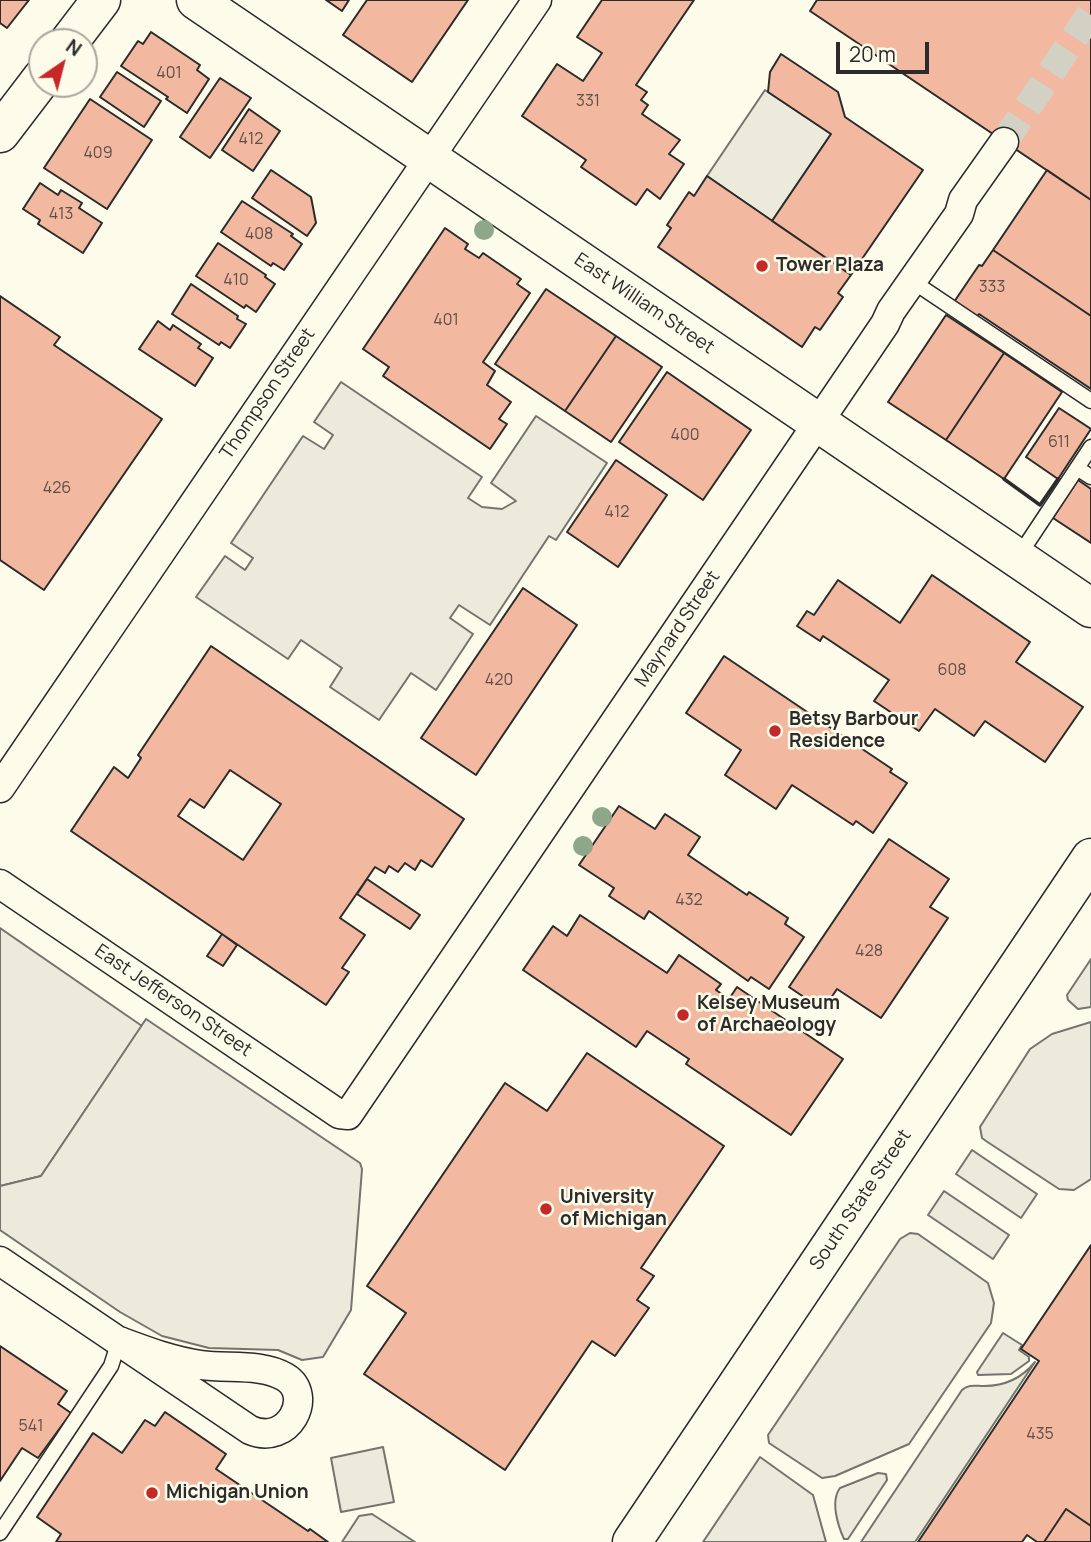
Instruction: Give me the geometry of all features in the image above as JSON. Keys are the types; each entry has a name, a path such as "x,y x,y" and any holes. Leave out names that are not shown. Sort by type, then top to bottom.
{"street":[{"path":"80,28 101,0"},
{"name":"East William Street","path":"196,0 1091,608"},
{"name":"Thompson Street","path":"0,788 537,0"},
{"path":"0,133 28,96"},
{"name":"Maynard Street","path":"348,1115 885,324 891,311 958,214 963,200 1004,142"},
{"name":"South State Street","path":"632,1542 1091,858"},
{"name":"East Jefferson Street","path":"0,884 339,1114 348,1115"},
{"path":"0,1261 250,1430 261,1435 274,1434 281,1430 296,1410 298,1392 294,1384 280,1374 173,1360 119,1341"}],"lane":[{"path":"912,281 1091,401"},
{"path":"1017,558 1091,448"},
{"path":"1077,468 1091,477"},
{"path":"0,1533 111,1366 119,1341"}],"shaded area":[{"path":"765,90 831,134 772,221 707,176"},
{"path":"341,382 482,477 468,498 482,507 502,509 516,501 491,483 536,416 607,463 556,540 549,536 490,625 459,605 450,618 473,634 436,690 411,673 379,720 330,687 342,668 301,640 288,659 196,597 225,556 245,570 253,558 231,543 303,436 324,449 333,435 314,422"},
{"path":"0,928 142,1026 41,1176 0,1186"},
{"path":"1091,959 1091,1007 1078,1009 1068,1000 1067,995"},
{"path":"146,1019 360,1163 362,1169 351,1310 323,1357 302,1360 278,1350 209,1348 162,1336 120,1312 0,1230 0,1186 41,1176"},
{"path":"1091,1022 1091,1179 1074,1190 1059,1189 982,1138 980,1127 1030,1049 1052,1034"},
{"path":"972,1150 1037,1194 1021,1218 956,1174"},
{"path":"944,1191 1009,1235 993,1259 928,1215"},
{"path":"910,1233 918,1234 988,1283 994,1303 991,1323 909,1444 835,1476 822,1478 769,1443 768,1435 900,1239"},
{"path":"1003,1333 1022,1345 1019,1350 1029,1357 1029,1361 1011,1374 978,1375 977,1372"},
{"path":"1035,1362 915,1542 861,1542 962,1390 970,1386 1006,1383 1019,1377"},
{"path":"383,1447 394,1502 341,1512 331,1458"},
{"path":"760,1457 813,1495 826,1542 703,1542"},
{"path":"878,1473 886,1474 887,1480 848,1539 844,1539 836,1514 837,1493 840,1488"},
{"path":"372,1514 415,1542 342,1542 359,1516"}],"building":[{"path":"0,0 29,0 7,28 0,23"},
{"path":"326,0 349,0 342,11"},
{"path":"367,0 468,0 412,82 343,35"},
{"path":"602,0 694,0 636,85 647,92 641,100 648,105 642,114 680,140 669,154 684,164 660,199 647,189 636,205 581,167 586,160 522,116 557,64 583,81 602,53 577,37"},
{"path":"817,0 1091,0 1091,200 810,11"},
{"path":"151,32 200,65 197,70 209,79 187,113 121,66 138,41 143,44"},
{"path":"781,54 838,92 845,117 923,170 851,275 772,221 831,134 768,92 770,72"},
{"path":"117,72 161,101 144,127 100,97"},
{"path":"220,78 251,98 210,158 180,137"},
{"path":"90,99 152,140 107,209 44,168"},
{"path":"249,109 280,131 253,171 222,150"},
{"path":"271,170 311,197 316,223 307,236 252,198"},
{"path":"1047,170 1091,200 1091,316 993,250"},
{"name":"Tower Plaza","path":"707,176 851,275 838,293 843,297 820,330 815,327 802,347 658,247 671,228 667,225 689,192 694,196"},
{"path":"40,183 58,195 61,190 82,203 79,208 102,223 83,253 38,224 40,220 23,209"},
{"path":"242,201 293,234 291,236 302,244 284,270 273,263 271,266 221,232"},
{"path":"445,228 468,244 465,249 479,258 483,253 521,279 517,284 530,293 483,362 495,371 487,385 511,402 499,419 507,424 490,449 383,376 389,367 363,349"},
{"path":"218,243 275,284 256,312 246,305 244,308 196,276"},
{"path":"993,250 1091,316 1091,389 979,314 977,317 954,302 979,265 982,266"},
{"path":"191,284 246,324 230,348 221,342 219,345 172,314"},
{"path":"546,289 616,336 565,411 495,364"},
{"path":"0,296 60,337 54,345 162,419 44,590 0,560"},
{"path":"946,315 1004,353 946,440 888,402"},
{"path":"158,321 170,330 173,325 201,344 198,348 213,358 195,386 139,349"},
{"path":"616,336 662,367 611,442 565,411"},
{"path":"1004,353 1062,392 1004,479 946,440"},
{"path":"667,372 751,430 703,500 619,442"},
{"path":"1059,408 1091,429 1058,479 1026,457"},
{"path":"616,460 667,495 618,567 567,532"},
{"path":"1078,480 1091,489 1091,543 1053,518"},
{"path":"932,575 1030,642 1016,662 1083,707 1045,762 985,721 974,736 935,709 919,731 874,701 889,680 823,636 820,641 797,626 807,611 814,615 838,580 900,623"},
{"path":"523,588 577,625 476,775 421,738"},
{"path":"211,646 464,819 432,867 421,860 415,870 405,863 398,872 389,866 385,873 375,867 340,918 365,935 342,968 349,972 326,1005 71,831 114,767 128,778 141,758 138,755","holes":["230,770 281,804 243,860 178,816 190,799 204,808"]},
{"name":"Betsy Barbour Residence","path":"724,656 892,769 890,772 907,783 873,833 856,821 853,825 792,785 776,809 725,775 741,750 686,713"},
{"path":"619,806 655,829 665,814 700,837 688,855 747,895 749,892 788,918 785,924 804,937 769,989 751,977 748,981 649,911 644,919 609,896 614,888 579,865"},
{"path":"889,839 949,879 930,907 948,918 881,1018 837,989 823,1010 789,987"},
{"path":"367,879 420,915 410,929 357,894"},
{"name":"Kelsey Museum of Archaeology","path":"580,915 667,973 679,955 721,984 716,990 729,999 737,987 843,1059 791,1135 686,1064 689,1059 647,1031 636,1047 523,970 553,926 567,936"},
{"path":"222,934 237,945 223,966 207,956"},
{"path":"587,1053 724,1146 641,1268 654,1276 637,1300 649,1308 615,1356 592,1341 505,1470 364,1374 406,1313 367,1286 505,1083 547,1111"},
{"path":"1091,1245 1091,1526 1066,1509 1044,1542 1037,1542 1027,1535 1022,1542 918,1542 1039,1361 1021,1349"},
{"path":"0,1346 67,1391 58,1404 71,1413 38,1458 22,1448 0,1481"},
{"name":"Michigan Union","path":"165,1412 226,1454 216,1469 328,1542 56,1542 61,1534 37,1517 93,1433 122,1453 145,1420 155,1426"},
{"path":"1066,1509 1091,1526 1091,1542 1044,1542"}],"tunnel":[{"path":"1004,142 1091,13"}],"wall":[{"path":"1004,479 1040,505 1058,479"}],"place":[{"name":"Tower Plaza","path":"762,266"},
{"name":"Betsy Barbour Residence","path":"775,731"},
{"name":"Kelsey Museum of Archaeology","path":"683,1015"},
{"name":"University of Michigan","path":"546,1209"},
{"name":"Michigan Union","path":"152,1493"}]}
